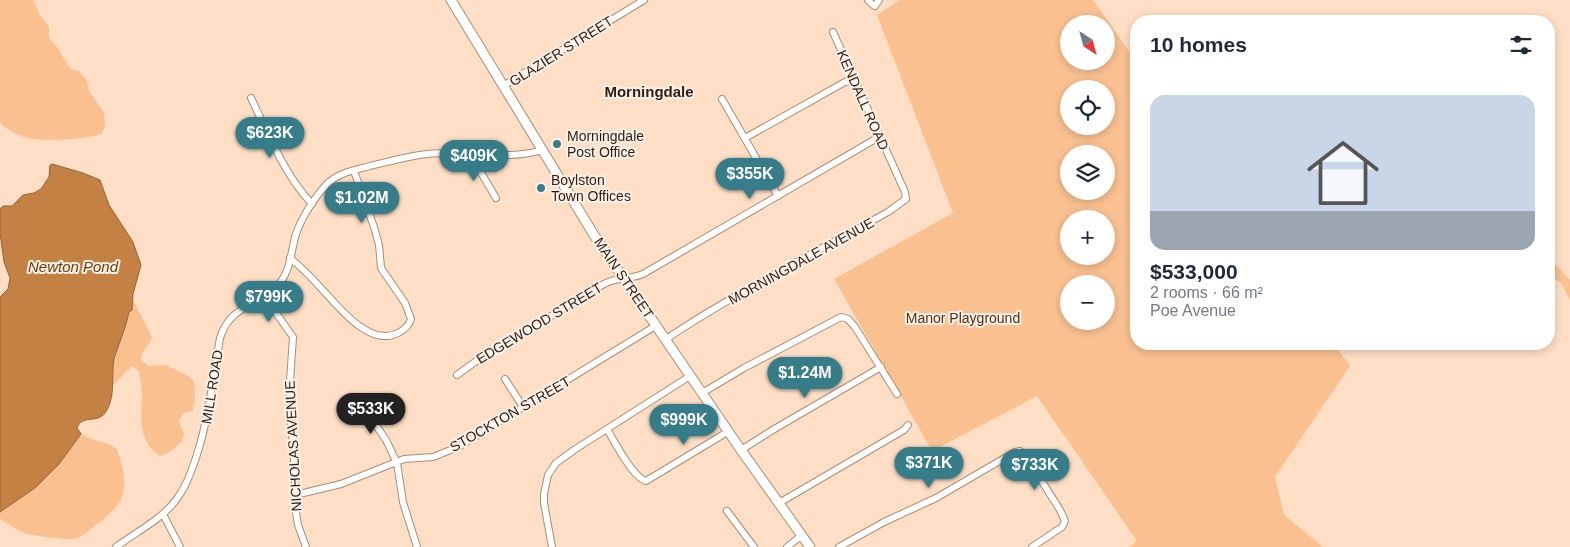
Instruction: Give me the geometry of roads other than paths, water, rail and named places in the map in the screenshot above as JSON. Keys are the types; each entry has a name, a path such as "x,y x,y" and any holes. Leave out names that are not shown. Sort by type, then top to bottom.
{"main road":[{"name":"MAIN STREET","path":"451,0 594,235 741,450 810,547"}],"street":[{"name":"GLAZIER STREET","path":"503,86 644,0"},
{"path":"868,0 873,6 879,0"},
{"name":"KENDALL ROAD","path":"833,32 894,168"},
{"path":"744,138 845,82 854,81"},
{"path":"251,98 268,134 295,182 312,204"},
{"path":"722,99 778,196"},
{"name":"EDGEWOOD STREET","path":"457,375 486,354 604,284 615,278 633,278 643,274 879,138"},
{"name":"MILL ROAD","path":"116,547 163,514 182,491 200,449 223,328 235,313 280,284 302,221 312,204 332,180 354,171 419,155 448,153 525,154 542,150"},
{"path":"470,154 496,198"},
{"name":"MORNINGDALE AVENUE","path":"666,339 691,322 767,278 821,250 905,201 907,196 894,168"},
{"path":"290,258 352,321 370,332 379,336 389,336 398,333 408,324 410,319 405,303 381,268 379,245 374,227 354,171"},
{"name":"NICHOLAS AVENUE","path":"264,296 293,337 289,396 295,495 298,525 306,547"},
{"path":"702,393 744,368 841,317 848,319 856,327 897,394"},
{"name":"STOCKTON STREET","path":"295,495 341,484 410,458 433,457 458,447 593,366 657,325"},
{"path":"741,450 881,367"},
{"path":"552,547 544,503 544,494 551,469 567,454 690,376"},
{"path":"505,379 523,407"},
{"path":"348,402 360,406 367,412 386,440 396,463 403,502 417,547"},
{"path":"779,502 904,430 908,425"},
{"path":"607,429 635,472 642,480 646,481 729,431"},
{"path":"840,547 884,522 936,498 1014,452 1021,451 1056,503 1064,517 1065,524 1055,533 1032,547"},
{"path":"727,511 754,547"},
{"path":"163,514 180,547"},
{"path":"787,547 802,535"}],"water":[{"name":"Newton Pond","path":"52,164 100,180 109,205 133,242 141,265 133,294 132,310 129,312 115,356 109,406 102,416 82,421 77,428 81,434 59,464 35,488 0,512 0,297 8,289 10,278 4,262 0,233 0,209 3,206 12,206 23,195 34,193 41,189 49,177 50,165"}],"place":[{"name":"Morningdale Post Office","path":"557,144"},
{"name":"Boylston Town Offices","path":"541,188"}],"district":[{"name":"Morningdale","path":"649,92"}],"park label":[{"name":"Manor Playground","path":"963,318"}]}
